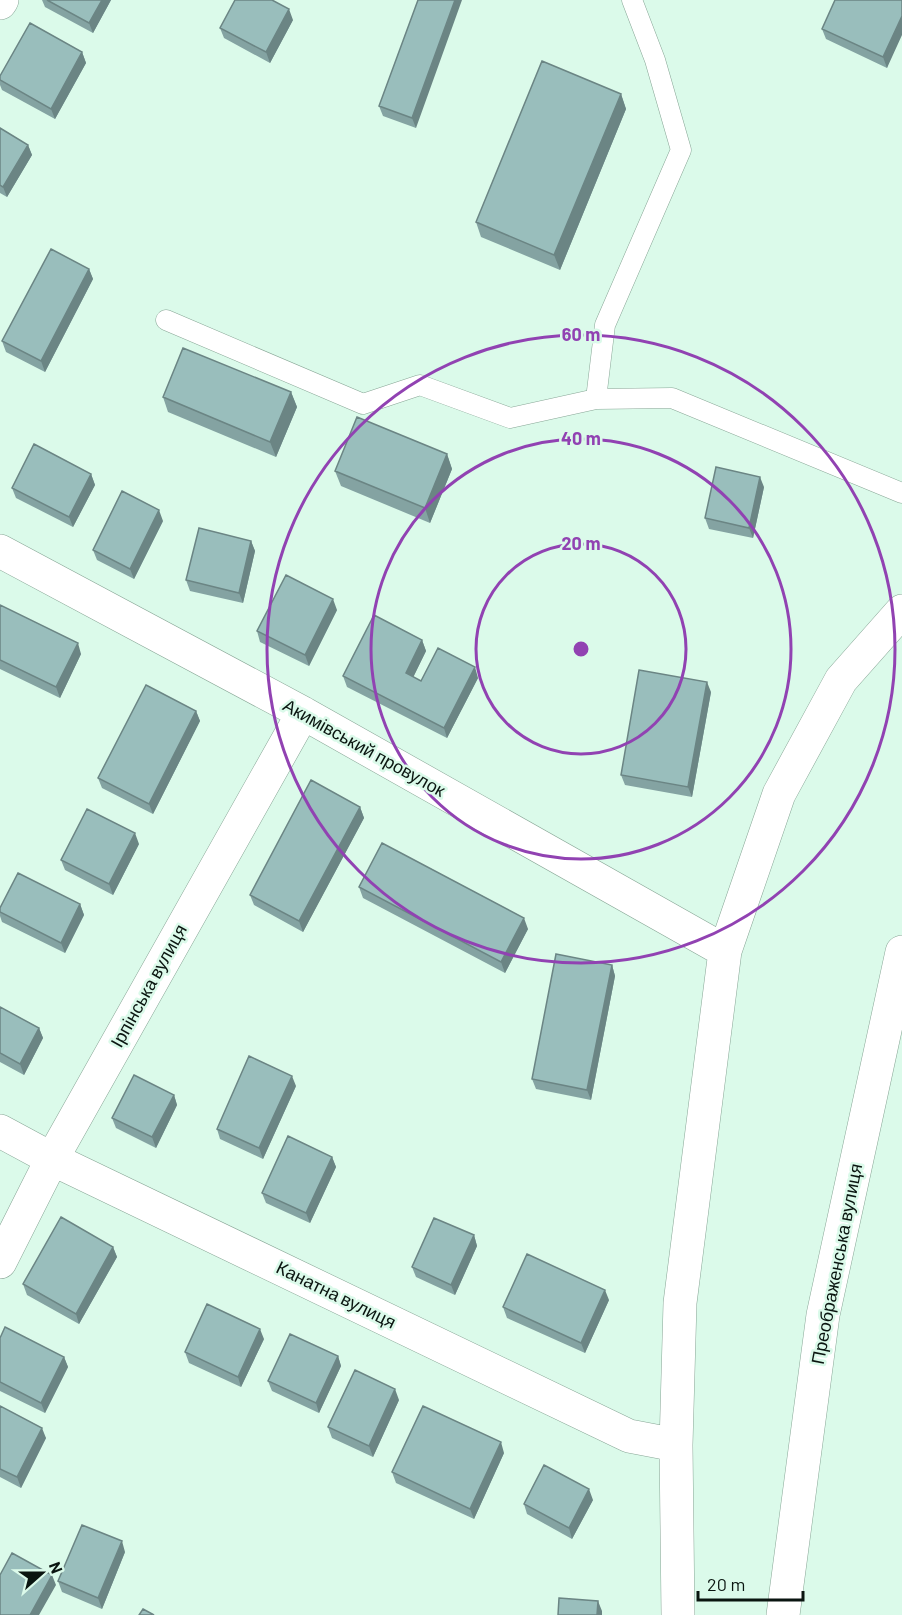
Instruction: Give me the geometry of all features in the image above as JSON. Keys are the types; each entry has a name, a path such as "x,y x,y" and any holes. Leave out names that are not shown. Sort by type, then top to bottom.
{"street":[{"name":"Акимівський провулок","path":"0,551 303,713 725,951"},
{"path":"678,1615 676,1445 680,1304 725,951 779,794 841,680 902,610"},
{"name":"Ірпінська вулиця","path":"0,1262 52,1159 303,713"},
{"name":"Преображенська вулиця","path":"783,1615 823,1315 902,952"},
{"name":"Канатна вулиця","path":"0,1131 52,1159 628,1436 676,1445"}],"lane":[{"path":"596,399 604,325 681,150 655,60 632,0"},
{"path":"166,320 363,404 420,385 510,418 596,399 672,398 902,493"}],"building":[{"path":"47,0 102,0 89,23"},
{"path":"235,0 272,0 289,9 266,52 220,28"},
{"path":"418,0 455,0 412,118 379,106"},
{"path":"835,0 902,0 902,16 883,57 822,29"},
{"path":"30,23 82,52 51,109 0,80 0,76"},
{"path":"542,61 621,94 554,255 476,222"},
{"path":"0,128 28,145 3,187 0,185"},
{"path":"51,249 89,269 41,361 2,341"},
{"path":"183,348 291,392 270,442 163,397"},
{"path":"357,417 447,454 425,508 335,471"},
{"path":"34,444 91,474 69,517 12,488"},
{"path":"716,467 760,477 749,528 705,518"},
{"path":"122,491 159,510 130,569 93,550"},
{"path":"199,528 251,541 239,593 186,580"},
{"path":"286,575 333,599 305,655 257,631"},
{"path":"0,605 78,643 56,687 0,660"},
{"path":"374,615 422,640 406,673 421,681 438,648 475,667 444,728 343,676"},
{"path":"639,670 707,682 688,787 621,775"},
{"path":"146,685 196,711 149,804 98,778"},
{"path":"311,780 360,807 299,921 250,895"},
{"path":"87,809 135,833 109,884 61,860"},
{"path":"382,843 524,918 501,962 359,887"},
{"path":"18,873 80,904 61,943 0,912"},
{"path":"556,954 612,965 587,1090 532,1079"},
{"path":"0,1007 39,1028 20,1064 0,1053"},
{"path":"249,1056 292,1076 259,1148 217,1129"},
{"path":"134,1075 174,1095 152,1137 112,1118"},
{"path":"288,1136 332,1157 306,1213 262,1193"},
{"path":"61,1217 113,1247 76,1314 23,1284"},
{"path":"434,1218 474,1235 451,1285 412,1267"},
{"path":"527,1254 605,1290 581,1343 503,1307"},
{"path":"207,1304 260,1329 238,1377 185,1352"},
{"path":"5,1327 64,1357 41,1403 0,1382 0,1338"},
{"path":"290,1334 338,1356 316,1403 268,1381"},
{"path":"355,1370 395,1389 369,1446 328,1427"},
{"path":"0,1406 42,1428 17,1477 0,1469"},
{"path":"423,1406 501,1442 470,1509 392,1472"},
{"path":"544,1465 589,1489 569,1528 524,1504"},
{"path":"82,1525 122,1541 98,1598 58,1581"},
{"path":"12,1553 52,1575 30,1615 0,1615 0,1575"},
{"path":"559,1598 598,1601 597,1615 558,1615"},
{"path":"143,1609 154,1615 139,1615"}]}
